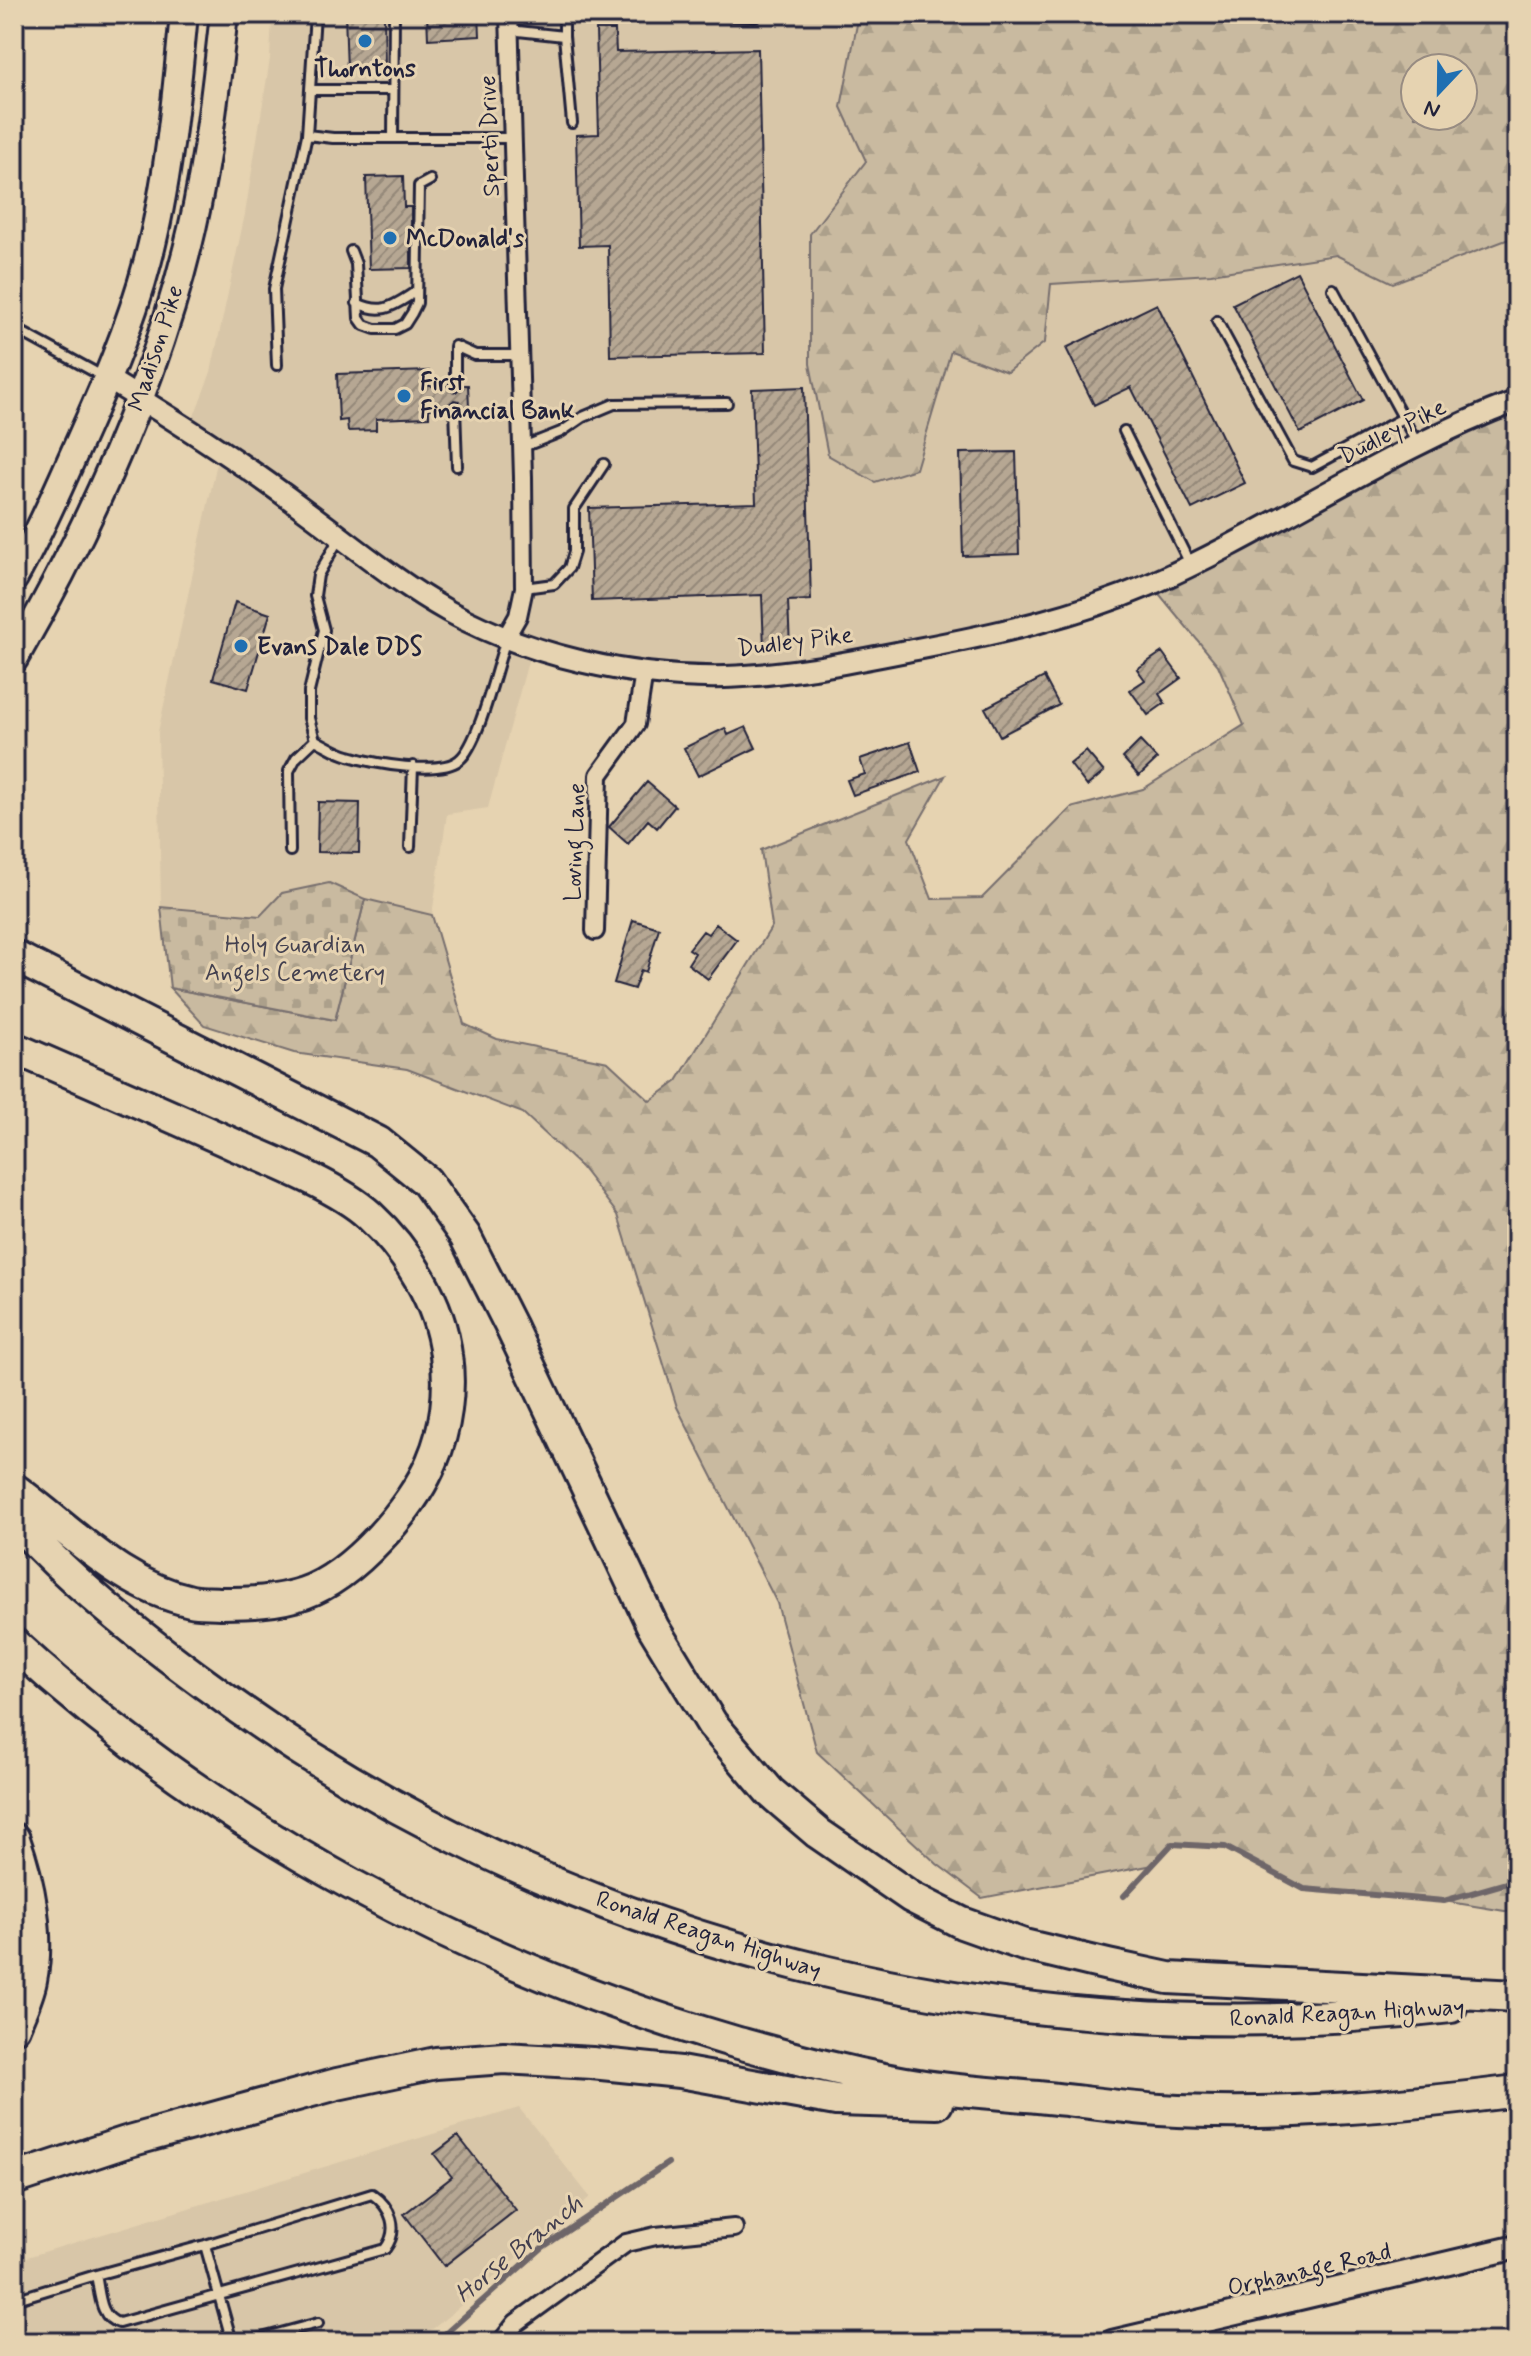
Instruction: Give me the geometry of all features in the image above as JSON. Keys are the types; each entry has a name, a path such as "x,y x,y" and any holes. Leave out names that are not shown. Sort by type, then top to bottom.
{"highway":[{"path":"14,956 378,1142 426,1181 465,1236 653,1627 712,1724 770,1792 870,1872 962,1923 1024,1945 1168,1978 1517,1998"},
{"path":"14,1489 88,1549 155,1589 192,1601 267,1602 306,1592 333,1577 359,1559 387,1531 432,1463 448,1399 446,1355 438,1315 394,1242 368,1214 352,1202 278,1163 19,1051"},
{"name":"Ronald Reagan Highway","path":"14,1519 74,1579 169,1658 291,1745 434,1828 539,1877 645,1918 772,1958 885,1986 986,2004 1147,2018 1292,2020 1409,2012 1517,1998"},
{"path":"14,1644 134,1744 212,1799 316,1865 507,1961 670,2023 789,2057 923,2086 1162,2110"},
{"path":"14,1839 24,1867 33,1933 31,1981 14,2027"},
{"path":"14,2179 126,2142 337,2084 436,2063 504,2058 680,2072 836,2100 1162,2110 1267,2110 1354,2107 1517,2091"}],"main road":[{"name":"Madison Pike","path":"14,578 32,547 108,379 148,260 163,190 176,103 184,14"},
{"name":"Madison Pike","path":"14,659 103,485 140,399 170,310 191,230 212,124 224,14"},
{"name":"Orphanage Road","path":"1112,2342 1517,2247"}],"street":[{"name":"Sperti Drive","path":"506,637 518,616 524,588 523,447 509,22"},
{"name":"Dudley Pike","path":"108,379 220,449 398,580 449,612 532,647 599,665 644,672 723,677 778,673 968,639 1094,607 1191,565 1418,445 1517,401"},
{"name":"Loving Lane","path":"595,931 599,775 636,724 644,672"},
{"path":"501,2342 516,2323 626,2243 656,2236 734,2228"}],"lane":[{"path":"277,365 274,289 307,135 315,14"},
{"path":"393,138 394,14"},
{"path":"564,14 572,123"},
{"path":"677,14 755,17"},
{"path":"509,22 564,36"},
{"path":"310,90 393,90"},
{"path":"307,135 513,138"},
{"path":"351,251 356,264 359,318 364,325 375,329 395,329 405,324 417,303 419,186 430,180"},
{"path":"1333,289 1418,445"},
{"path":"357,303 369,309 383,310 417,291"},
{"path":"1217,321 1293,461 1312,467 1403,418"},
{"path":"14,328 108,379"},
{"path":"455,385 455,346 475,355 520,355"},
{"path":"523,447 561,432 583,417 614,404 727,403"},
{"path":"455,407 457,466"},
{"path":"1124,431 1191,565"},
{"path":"524,588 554,584 569,568 574,552 574,509 604,464"},
{"path":"340,536 318,575 315,596 324,630 309,692 309,718 315,740 347,756 413,766 441,767 459,760 473,740 506,637"},
{"path":"290,851 289,771 296,758 315,740"},
{"path":"410,847 413,766"},
{"path":"14,2300 96,2275 205,2245 372,2194 381,2200 394,2227 392,2240 385,2249 119,2323 111,2321 105,2314 96,2275"},
{"path":"205,2245 232,2342"},
{"path":"247,2342 318,2323"}],"shaded area":[{"path":"272,14 859,14 841,107 866,160 810,234 916,469 951,350 1007,371 1050,284 1211,274 1336,255 1393,283 1517,236 1517,401 1094,607 723,677 532,647 488,808 447,814 432,915 365,899 329,883 282,893 260,916 161,907 158,732 220,449 189,429 211,372 245,214 270,59"},
{"path":"519,2108 590,2197 434,2328 410,2342 14,2342 14,2261"}],"green space":[{"path":"859,14 1517,14 1517,236 1393,283 1336,255 1211,274 1051,284 1045,342 1007,372 951,351 916,469 875,482 828,455 810,364 810,234 866,161 841,107"},
{"path":"1517,401 1517,1913 1444,1901 1304,1889 1225,1847 1173,1844 1153,1865 982,1898 937,1864 817,1752 777,1603 677,1407 618,1215 581,1167 523,1113 407,1069 294,1053 204,1025 170,988 335,1020 365,899 432,915 464,1024 497,1039 608,1062 650,1101 677,1081 772,926 761,850 945,776 909,839 932,899 982,898 1071,808 1143,789 1244,725 1218,665 1151,584"},
{"name":"Holy Guardian Angels Cemetery","path":"329,883 365,899 335,1020 170,988 161,907 260,916 282,893"}],"building":[{"name":"Thorntons","path":"345,14 384,14 385,69 347,70"},
{"path":"427,14 479,14 480,36 428,39"},
{"path":"596,30 615,30 616,52 758,49 765,353 610,356 608,245 579,246 576,135 599,134"},
{"name":"McDonald's","path":"403,176 404,207 411,207 411,268 369,269 366,177"},
{"path":"1297,272 1363,400 1300,433 1233,304"},
{"path":"1157,304 1245,483 1192,509 1131,387 1094,405 1066,348"},
{"name":"First Financial Bank","path":"429,371 429,386 448,386 456,392 462,385 468,385 469,407 462,407 459,401 454,400 448,408 429,409 429,417 376,419 376,430 348,431 347,420 339,421 337,374"},
{"path":"804,387 811,600 788,601 790,647 764,648 762,595 592,601 589,508 756,503 752,389"},
{"path":"1016,452 1019,554 963,556 960,453"},
{"name":"Evans Dale DDS","path":"235,602 270,614 248,689 213,679"},
{"path":"1162,652 1181,678 1159,694 1165,703 1148,715 1130,690 1145,680 1137,669"},
{"path":"1044,677 1059,705 1000,736 985,708"},
{"path":"746,727 756,748 698,776 684,748 725,728 728,735"},
{"path":"1140,741 1157,759 1139,776 1123,758"},
{"path":"910,742 920,772 853,795 847,780 865,774 860,759"},
{"path":"1086,751 1104,772 1087,786 1070,764"},
{"path":"647,782 675,806 657,828 648,820 628,844 609,827"},
{"path":"318,802 360,803 359,853 317,852"},
{"path":"633,920 659,928 646,972 641,970 634,989 614,983"},
{"path":"716,924 737,940 708,979 688,964 695,953 689,949 703,931 708,934"},
{"path":"458,2136 516,2210 444,2266 404,2214 452,2177 434,2154"}],"waterway":[{"name":"Horse Branch","path":"1124,1896 1172,1844 1225,1847 1304,1889 1444,1901 1517,1880"},
{"name":"Horse Branch","path":"436,2342 543,2247 668,2163"}],"place":[{"name":"Thorntons","path":"365,41"},
{"name":"McDonald's","path":"390,238"},
{"name":"First Financial Bank","path":"404,396"},
{"name":"Evans Dale DDS","path":"241,646"}]}
